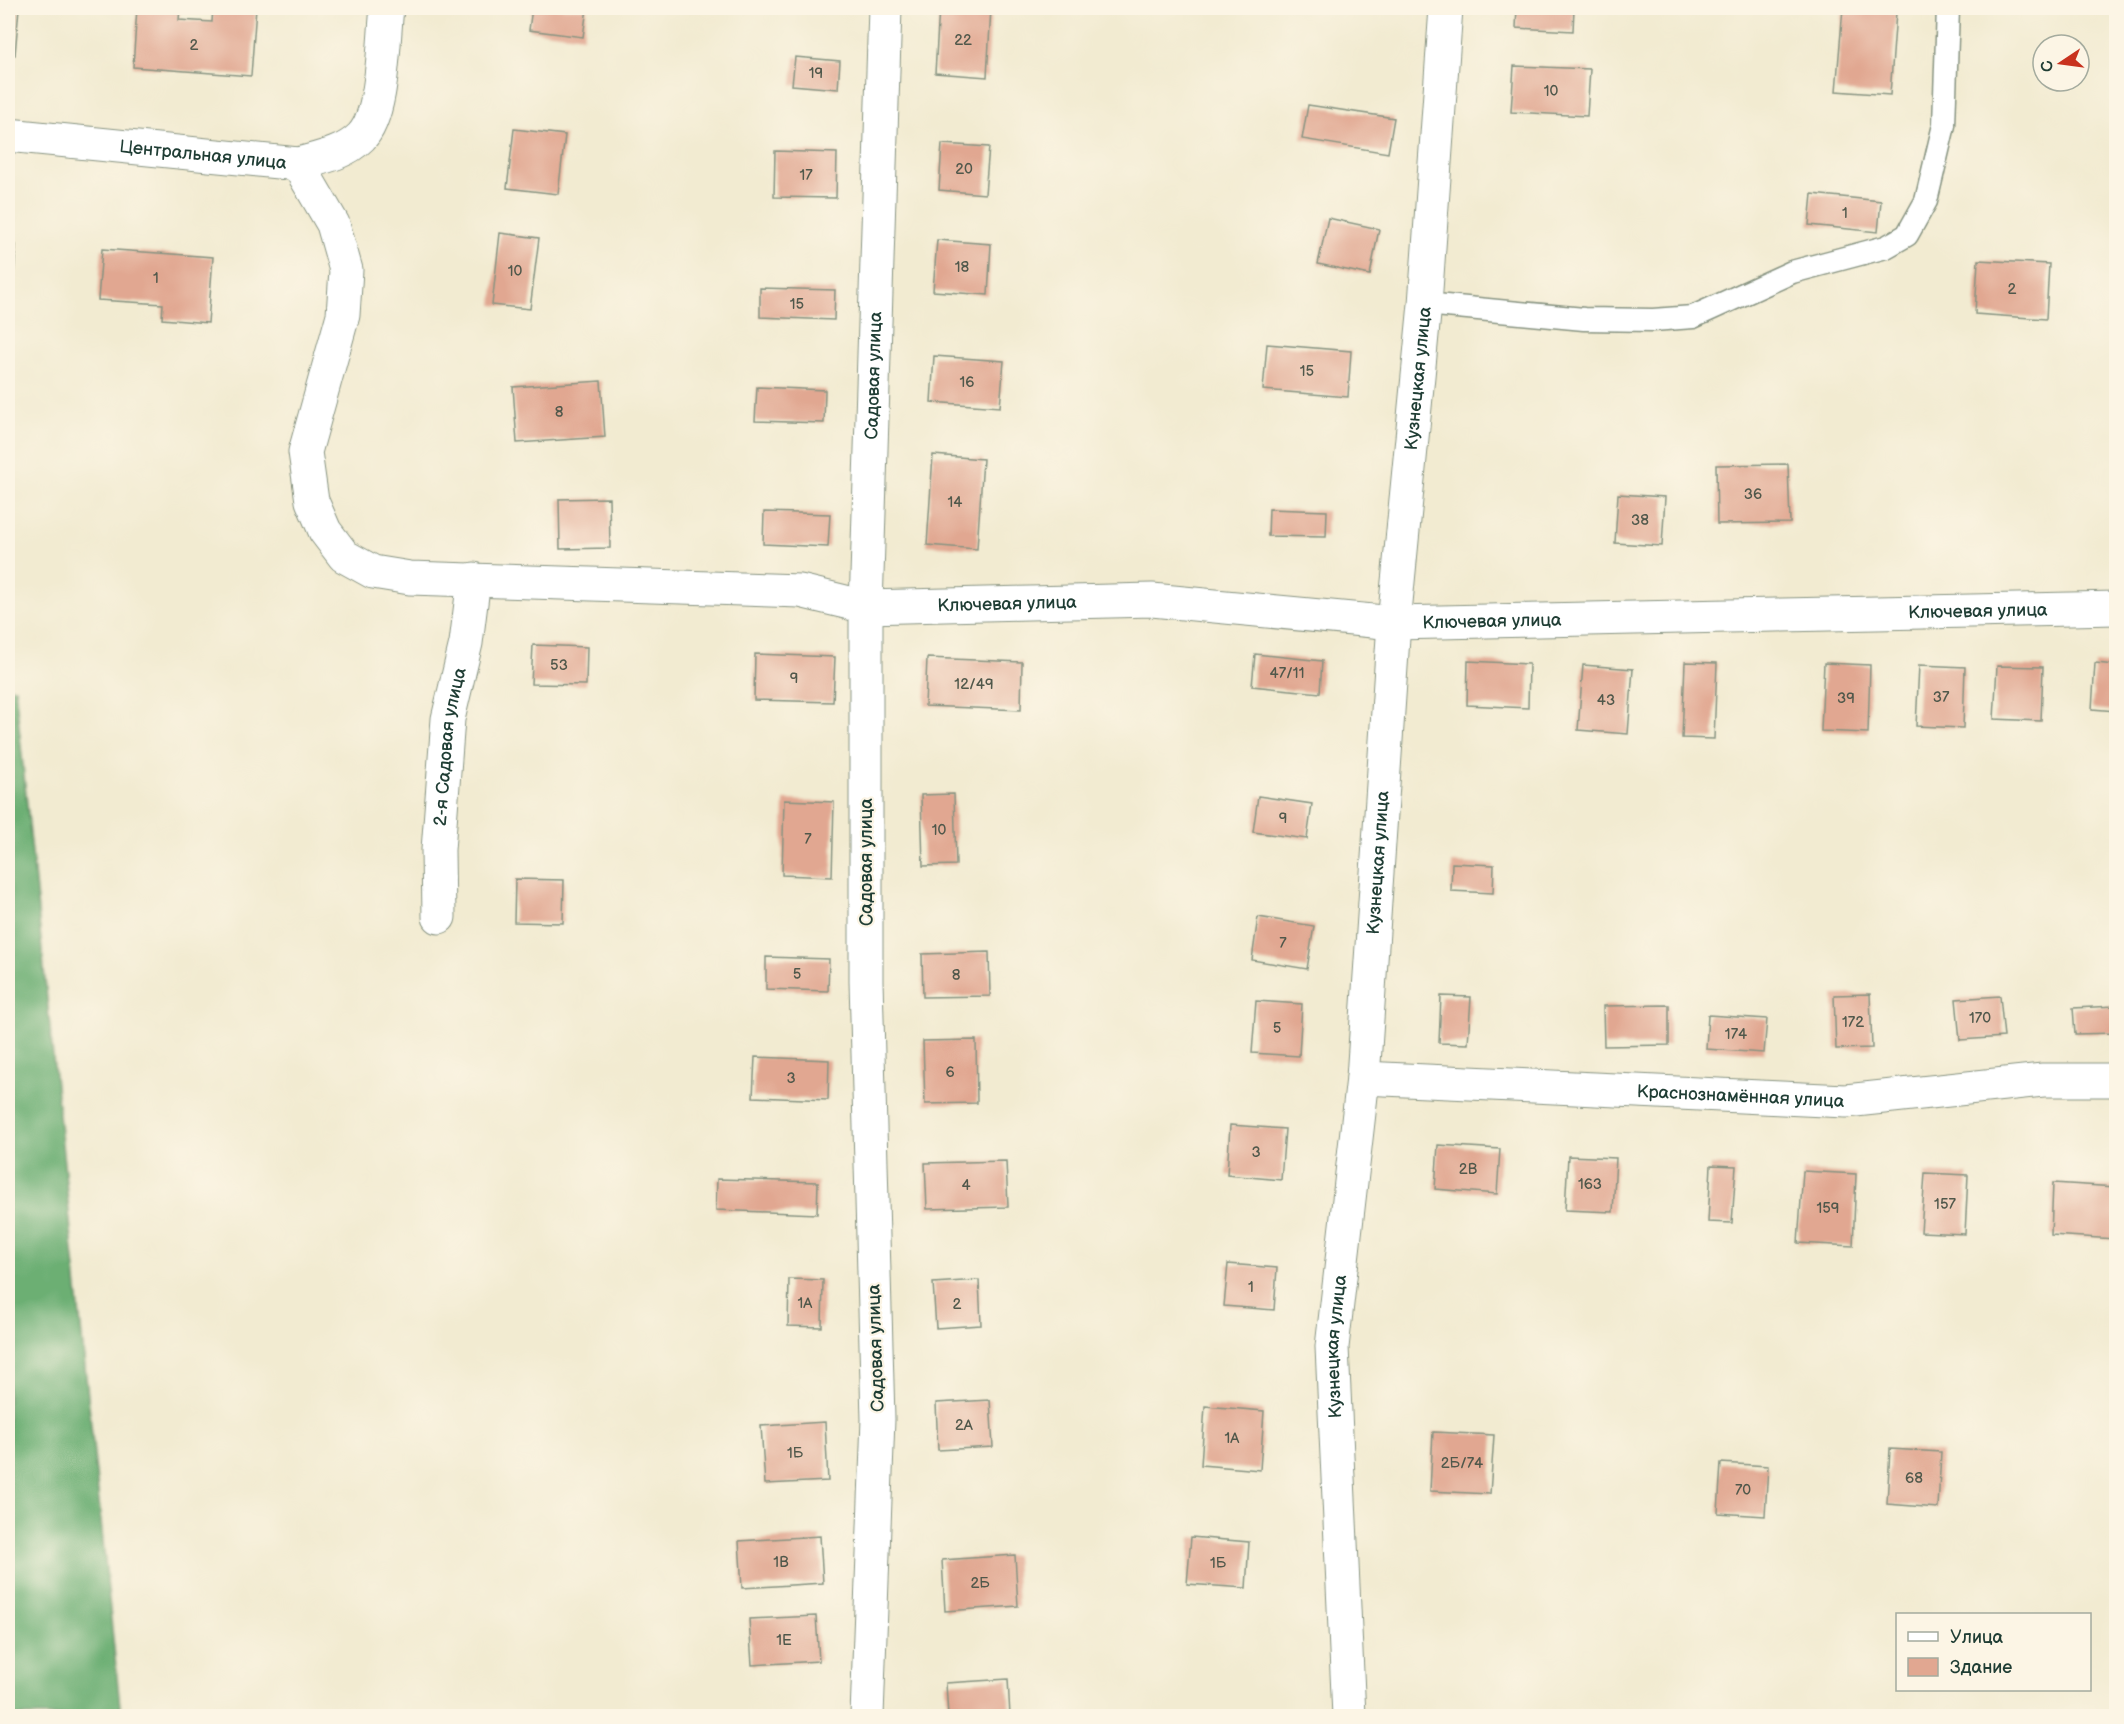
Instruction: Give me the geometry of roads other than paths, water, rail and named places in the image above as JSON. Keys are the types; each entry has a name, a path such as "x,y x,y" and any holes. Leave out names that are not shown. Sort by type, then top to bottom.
{"street":[{"name":"Центральная улица","path":"8,135 298,164 336,154 362,137 376,109 387,8"},
{"name":"Садовая улица","path":"867,1716 878,1419 866,981 866,607 885,8"},
{"name":"Кузнецкая улица","path":"1349,1716 1332,1347 1363,1078 1394,623 1425,304 1446,8"},
{"name":"Ключевая улица","path":"298,164 333,224 346,270 344,315 305,452 312,501 325,531 344,556 373,572 410,578 800,591 866,607 1152,600 1394,623 2116,608"},
{"name":"2-я Садовая улица","path":"439,917 438,850 448,719 466,643 474,579"},
{"name":"Краснознамённая улица","path":"1363,1078 1846,1101 2043,1080 2116,1080"}],"lane":[{"path":"1425,304 1584,319 1653,321 1694,317 1792,272 1886,247 1907,235 1926,201 1944,125 1948,8"}]}
